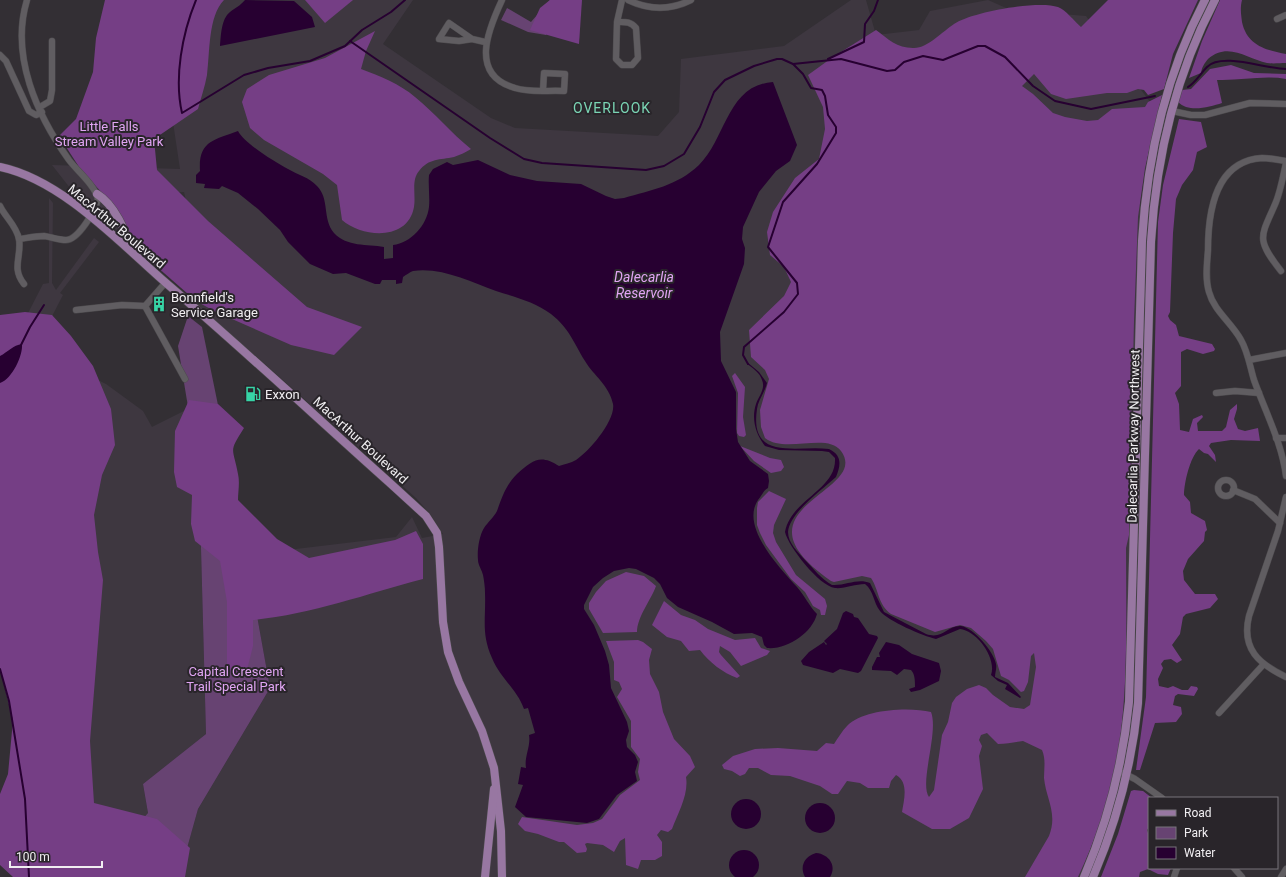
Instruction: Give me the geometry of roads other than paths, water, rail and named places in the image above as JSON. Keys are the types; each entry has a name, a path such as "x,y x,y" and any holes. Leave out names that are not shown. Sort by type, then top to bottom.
{"main road":[{"name":"Dalecarlia Parkway Northwest","path":"1084,877 1104,824 1119,772 1127,726 1130,690 1140,311 1146,201 1153,154 1167,97 1174,73 1204,0"},
{"name":"Dalecarlia Parkway Northwest","path":"1093,877 1113,827 1127,775 1136,721 1139,685 1152,229 1159,169 1172,111 1182,76 1215,0"},
{"name":"MacArthur Boulevard","path":"0,167 26,174 52,188 132,251 426,516 436,533 440,547 443,622 448,652 453,668 488,746 494,768 495,784"},
{"path":"97,194 103,198 123,228 132,251"},
{"path":"485,877 495,784"},
{"path":"495,784 499,802 502,877"}],"street":[{"path":"19,239 43,236 67,240 71,239 78,233 90,217 97,203 97,194 61,148 29,83 22,53 22,28 27,0"},
{"path":"502,0 485,42 488,64 496,77 502,82 523,90 564,92 565,74 544,73 543,90"},
{"path":"616,22 627,22 636,28 638,58 632,65 622,65 616,59 616,22 622,0"},
{"path":"628,0 642,6 660,8 676,6 691,0"},
{"path":"1277,19 1286,15"},
{"path":"472,39 449,23 439,39 459,41 472,39 485,42"},
{"path":"0,55 6,61 28,111 36,115 50,101 52,90 52,41"},
{"path":"1172,111 1191,115 1204,115 1250,103 1262,102 1286,104"},
{"path":"1281,271 1266,252 1263,235 1266,222 1278,195 1286,162 1257,159 1235,168 1220,185 1209,218 1208,290 1216,307 1239,337 1249,360 1259,393 1276,438 1286,476"},
{"path":"0,206 11,220 19,239 18,276 24,284"},
{"path":"145,306 166,282"},
{"path":"76,310 122,305 145,306"},
{"path":"145,306 185,379"},
{"path":"1249,360 1286,353"},
{"path":"1216,393 1235,391 1259,393"},
{"path":"1276,438 1286,438"},
{"path":"1233,490 1257,501 1280,523"},
{"path":"1286,497 1280,523 1248,623 1248,636 1252,650 1263,665 1286,678"},
{"path":"1219,713 1263,665"},
{"path":"1119,772 1127,775 1160,797"},
{"path":"1235,869 1242,877"},
{"path":"1281,877 1286,869"}],"water":[{"path":"245,0 294,1 312,17 315,27 220,46 222,28 227,15"},
{"name":"Dalecarlia Reservoir","path":"773,82 797,145 790,161 776,171 759,192 743,227 742,239 745,248 744,264 720,332 721,361 736,392 736,429 738,442 750,461 768,474 768,488 758,500 754,511 754,522 758,534 772,558 800,590 817,614 810,628 798,639 783,646 767,648 764,645 762,637 752,633 734,634 712,622 678,607 667,598 660,584 654,578 636,569 629,568 614,571 603,578 593,587 584,605 584,609 594,625 605,651 609,665 611,688 627,722 629,731 626,740 627,747 635,755 638,762 635,772 637,781 617,795 599,819 587,823 526,817 515,807 523,785 518,784 521,767 526,768 529,735 535,733 528,708 524,709 517,695 499,672 486,641 485,593 482,573 478,562 479,544 484,528 496,513 507,487 513,478 532,462 537,460 547,460 559,466 572,462 581,456 588,450 606,427 613,411 611,397 601,381 585,361 571,336 557,319 545,310 532,303 456,276 435,271 413,271 403,277 402,283 396,284 396,280 382,280 380,284 375,284 346,273 333,274 310,264 288,242 280,230 258,209 238,193 222,186 219,189 204,188 205,184 196,183 196,175 200,171 202,153 209,143 238,131 241,136 260,152 282,166 307,178 317,186 321,191 325,203 328,222 334,233 345,241 351,243 384,247 384,259 393,258 393,245 400,244 412,237 417,232 428,214 429,175 433,169 447,162 453,165 478,160 510,175 537,181 581,184 615,199 624,198 673,183 691,172 708,154 736,103 746,93 758,85"},
{"path":"22,344 19,361 9,377 0,383 0,356 13,347"},
{"path":"747,362 759,372 767,383 757,409 756,426 760,437 768,444 778,447 790,449 829,449 838,457 839,468 836,477 800,509 790,525 788,536 797,551 821,577 832,585 861,581 870,583 884,612 926,634 941,634 956,626 961,626 972,631 983,641 992,653 996,666 995,677 1008,683 1021,697 1020,698 1005,689 1007,685 998,681 991,675 991,661 988,654 984,646 973,635 960,629 936,639 923,635 884,615 880,611 870,590 865,584 842,588 828,586 805,564 787,538 785,532 789,521 796,511 822,487 829,478 834,469 835,458 829,452 779,450 765,446 759,437 754,421 756,404 763,387 763,383 760,375 747,364"},
{"path":"846,611 858,618 869,634 877,636 878,638 861,671 858,673 840,669 833,673 803,665 801,661 809,652 824,642 826,645 827,644 824,641 837,629 843,613"},
{"path":"886,642 899,645 912,654 939,663 941,671 939,681 920,690 911,692 909,689 915,687 915,680 911,670 904,669 897,675 891,671 872,670 877,657 880,657 879,653"},
{"path":"746,799 757,803 761,814 757,825 746,829 735,825 731,814 735,803"},
{"path":"820,803 831,807 835,818 831,829 820,833 809,829 805,818 809,807"},
{"path":"738,851 750,851 758,859 758,871 751,878 737,878 730,871 730,859"},
{"path":"816,853 825,856 830,861 833,869 830,877 805,877 803,873 804,862 809,856"}],"waterway":[{"path":"196,0 183,41 179,71 182,113 244,75 268,68 310,61 345,46 362,30 391,12 405,0"},
{"path":"828,59 864,42 865,24 874,11 878,0"},
{"path":"350,41 490,138 524,159 542,163 646,170 664,166 684,154 700,127 714,92 725,80 754,66 777,59 782,59 793,64 841,59 887,71 895,70 904,62 923,56 943,60 978,46 985,46 1005,57 1033,86 1055,101 1091,109 1155,96"},
{"path":"1188,87 1207,67 1214,63 1223,61 1245,62 1286,69"},
{"path":"748,364 743,355 744,347 784,312 798,294 797,283 768,247 783,202 817,164 836,133 836,127 828,115 825,96 822,90 811,88 803,74 793,64"},
{"path":"21,345 44,305"},
{"path":"0,669 9,701 25,799 29,877"}],"place":[{"name":"Bonnfield's Service Garage","path":"159,304"},
{"name":"Exxon","path":"253,394"}],"district":[{"name":"OVERLOOK","path":"612,108"}],"park label":[{"name":"Little Falls Stream Valley Park","path":"109,134"},
{"name":"Capital Crescent Trail Special Park","path":"236,678"}]}
